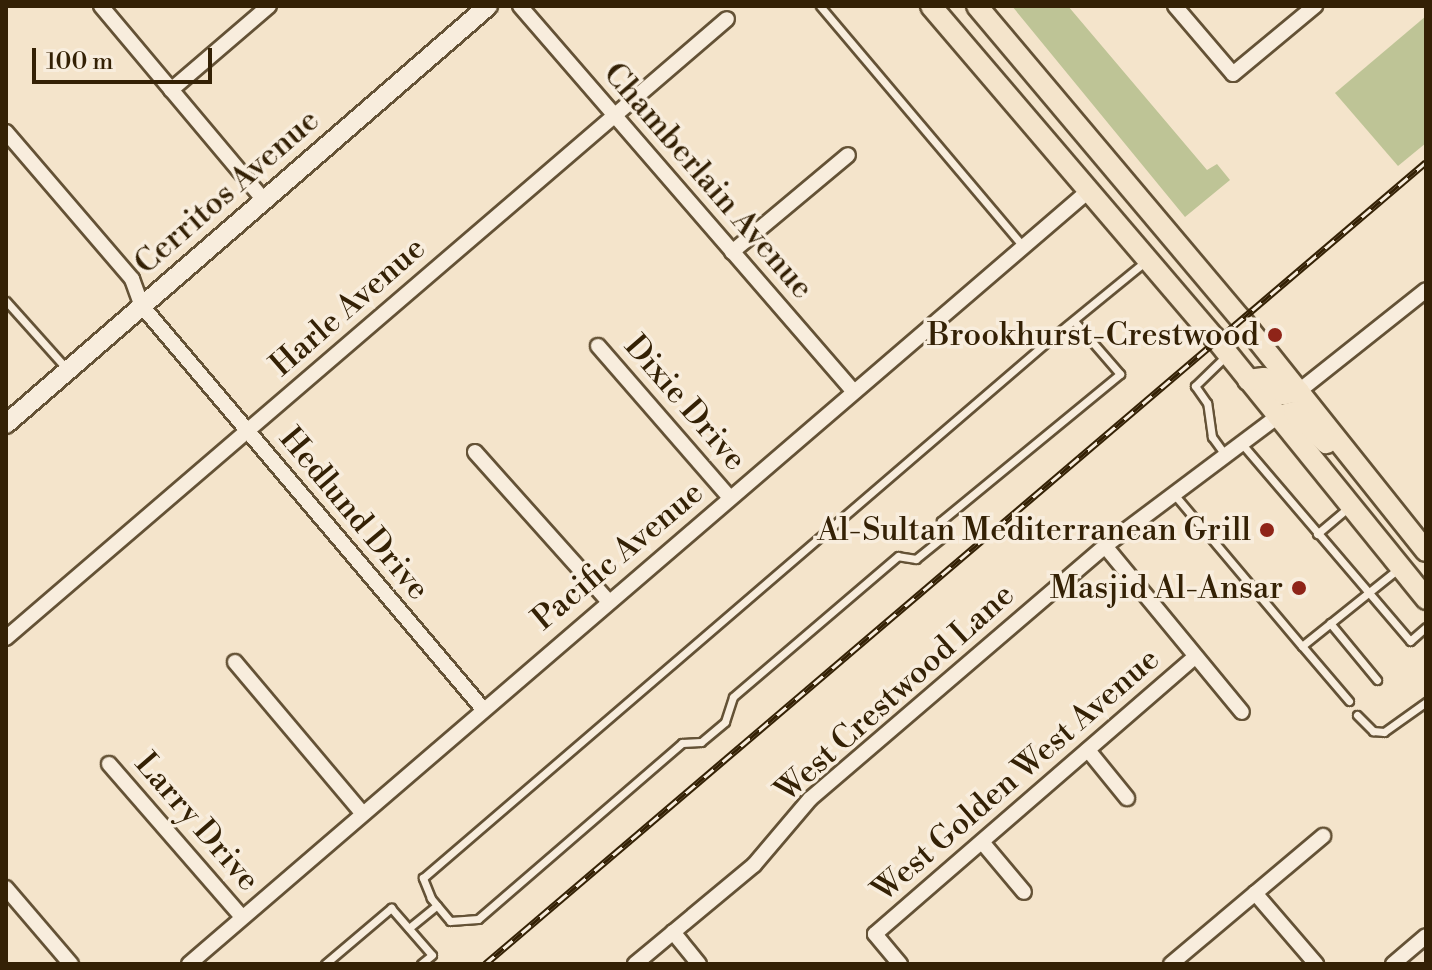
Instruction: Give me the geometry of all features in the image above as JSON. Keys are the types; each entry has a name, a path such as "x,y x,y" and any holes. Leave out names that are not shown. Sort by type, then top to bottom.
{"main road":[{"path":"931,6 1086,193 1228,354 1426,599"},
{"path":"977,6 1299,391 1426,551"},
{"path":"1248,380 1264,378 1284,394 1299,391"},
{"path":"1278,416 1294,412 1322,441 1344,449"}],"street":[{"path":"101,6 264,200"},
{"path":"171,90 269,6"},
{"name":"Cerritos Avenue","path":"6,424 488,6"},
{"name":"Chamberlain Avenue","path":"520,6 854,392"},
{"path":"1175,6 1233,74 1315,6"},
{"name":"Harle Avenue","path":"6,638 727,19"},
{"name":"Hedlund Drive","path":"6,132 132,279 142,306 483,709"},
{"path":"732,252 848,155"},
{"name":"Pacific Avenue","path":"189,964 1086,193"},
{"path":"1299,391 1426,290"},
{"name":"Dixie Drive","path":"598,346 730,498"},
{"name":"West Crestwood Lane","path":"635,964 754,865 810,799 1105,546 1171,491 1226,457 1278,416"},
{"path":"475,452 608,601"},
{"path":"1105,546 1194,658 1242,712"},
{"name":"West Golden West Avenue","path":"900,964 875,934 1194,658"},
{"path":"235,662 362,813"},
{"path":"1088,750 1127,798"},
{"name":"Larry Drive","path":"109,764 242,917"},
{"path":"1171,964 1323,836"},
{"path":"982,842 1024,892"},
{"path":"6,888 71,964"},
{"path":"1255,893 1316,964"},
{"path":"673,932 699,964"},
{"path":"1393,964 1426,936"}],"lane":[{"path":"820,6 1024,247"},
{"path":"1075,322 1120,374 941,521 943,537 916,559 898,556 733,697 725,722 701,742 682,743 478,919 450,921 437,905 423,878 1075,322 1148,260"},
{"path":"6,301 68,371"},
{"path":"1226,457 1212,437 1207,403 1195,386 1228,354"},
{"path":"1242,444 1410,641 1426,627"},
{"path":"1171,491 1349,701"},
{"path":"1317,534 1351,506"},
{"path":"1302,646 1400,568"},
{"path":"1330,623 1377,680"},
{"path":"1357,715 1373,731 1384,732 1426,702"},
{"path":"409,928 437,905"},
{"path":"325,964 391,908 432,955 421,964"}],"green space":[{"path":"1012,6 1068,6 1207,170 1217,164 1230,180 1185,217"},
{"path":"1426,16 1426,143 1398,166 1335,93"}],"railway":[{"path":"485,964 1426,162"}],"place":[{"name":"Brookhurst-Crestwood","path":"1275,335"},
{"name":"Al-Sultan Mediterranean Grill","path":"1267,530"},
{"name":"Masjid Al-Ansar","path":"1299,588"}]}
